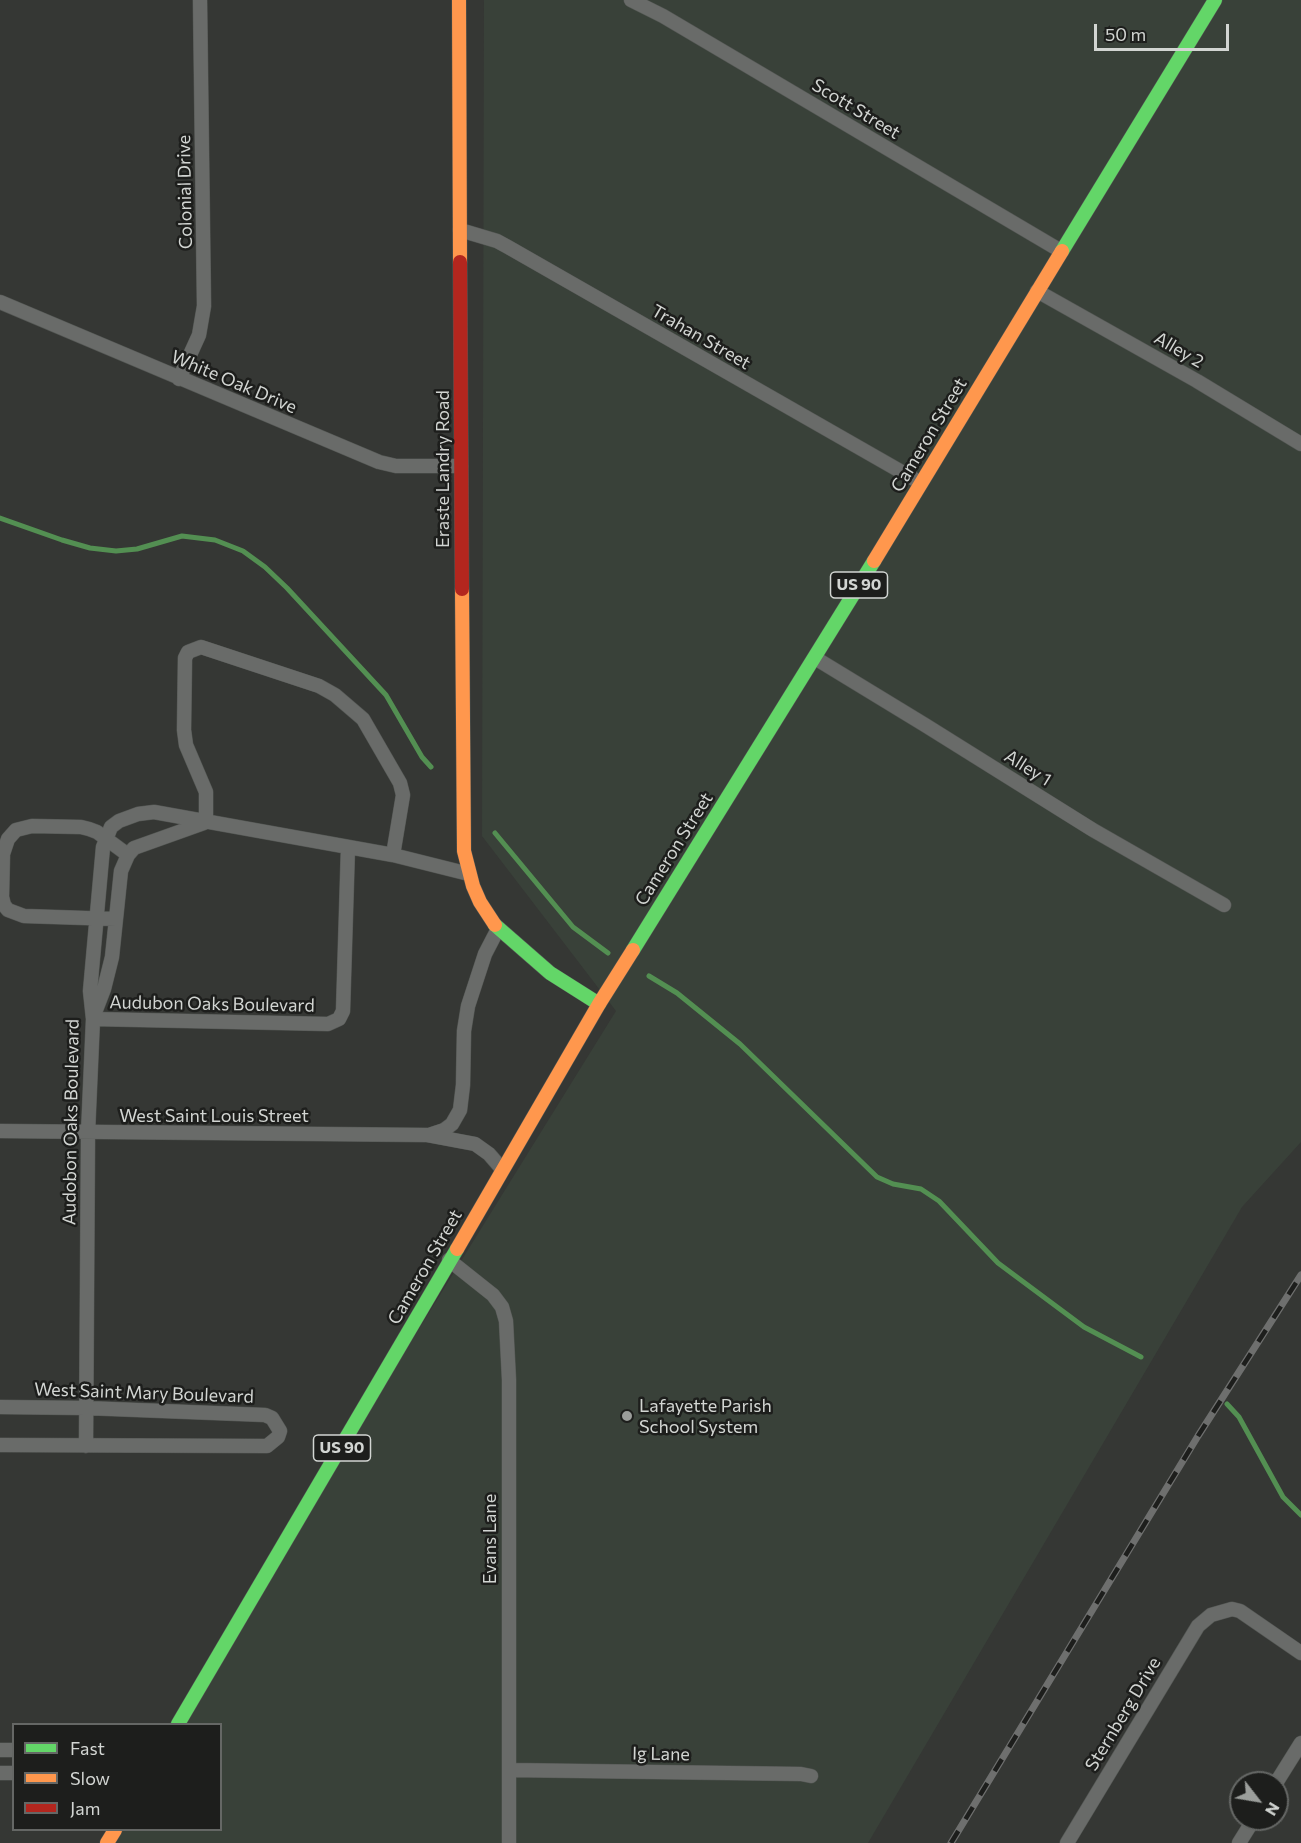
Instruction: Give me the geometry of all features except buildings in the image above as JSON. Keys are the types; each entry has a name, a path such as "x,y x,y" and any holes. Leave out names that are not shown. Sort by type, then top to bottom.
{"main road":[{"name":"Eraste Landry Road","path":"459,0 465,851 469,874 480,902 498,929 550,973 599,1004"},
{"name":"Cameron Street","path":"179,1723 599,1004 814,658 1215,0"}],"street":[{"name":"Colonial Drive","path":"179,379 199,334 204,306 200,0"},
{"name":"Scott Street","path":"631,0 663,16 1061,251"},
{"name":"Trahan Street","path":"460,230 497,241 508,247 921,483"},
{"name":"Alley 2","path":"1037,291 1197,381 1301,444"},
{"name":"White Oak Drive","path":"0,302 379,462 396,466 461,466"},
{"path":"206,822 206,792 186,745 184,730 185,658 188,652 201,647 319,686 349,705 363,719 400,783 403,795 393,855"},
{"name":"Alley 1","path":"814,658 1093,830 1224,905"},
{"path":"105,838 111,827 118,821 138,814 154,812 393,855 469,874"},
{"path":"116,919 24,916 8,910 2,897 3,854 8,839 16,830 32,826 81,827 97,832 128,855 134,848 206,822"},
{"name":"Audobon Oaks Boulevard","path":"86,1408 88,1132 93,1019 90,991 95,918 105,838"},
{"name":"Audubon Oaks Boulevard","path":"128,855 121,871 112,957 104,990 93,1019 328,1024 339,1019 344,1011 348,847"},
{"path":"427,1135 444,1130 452,1124 460,1110 464,1031 468,1006 485,954 498,929"},
{"name":"West Saint Louis Street","path":"0,1131 427,1135"},
{"path":"427,1135 475,1144 489,1154 502,1169"},
{"name":"Evans Lane","path":"449,1260 493,1295 502,1307 506,1321 509,1380 509,1843"},
{"name":"West Saint Mary Boulevard","path":"0,1407 265,1415 272,1418 280,1431 278,1437 267,1446 0,1445"},
{"path":"86,1408 86,1446"},
{"name":"Sternberg Drive","path":"1066,1843 1198,1626 1211,1614 1232,1609 1247,1614 1301,1653"},
{"path":"1284,1771 1301,1743"},
{"name":"Ig Lane","path":"510,1770 801,1774 811,1776"}],"shaded area":[{"path":"484,0 1301,0 1301,1142 1242,1207 868,1843 100,1843 107,1831 222,1831 222,1723 175,1723 616,1011 482,836"}],"waterway":[{"path":"0,518 90,548 116,551 137,549 182,536 215,540 243,551 265,567 287,588 386,695 422,757 431,767"},
{"path":"495,833 573,927 608,953"},
{"path":"649,976 677,993 740,1044 877,1177 893,1184 921,1189 939,1201 998,1263 1084,1327 1141,1357"},
{"path":"1227,1404 1239,1417 1283,1497 1301,1515"}],"railway":[{"path":"951,1843 1198,1436 1301,1275"}],"traffic: fast":[{"path":"1062,251 1215,0"},
{"path":"633,950 874,561"},
{"path":"495,925 550,973 599,1004"},
{"path":"179,1723 457,1249"}],"traffic: slow":[{"path":"459,0 460,262"},
{"path":"874,561 1062,251"},
{"path":"462,589 464,851 473,886 495,925"},
{"path":"457,1249 599,1004 633,950"},
{"path":"107,1843 114,1831"}],"traffic: jam":[{"path":"460,262 462,589"}],"place":[{"name":"Lafayette Parish School System","path":"627,1416"}]}
